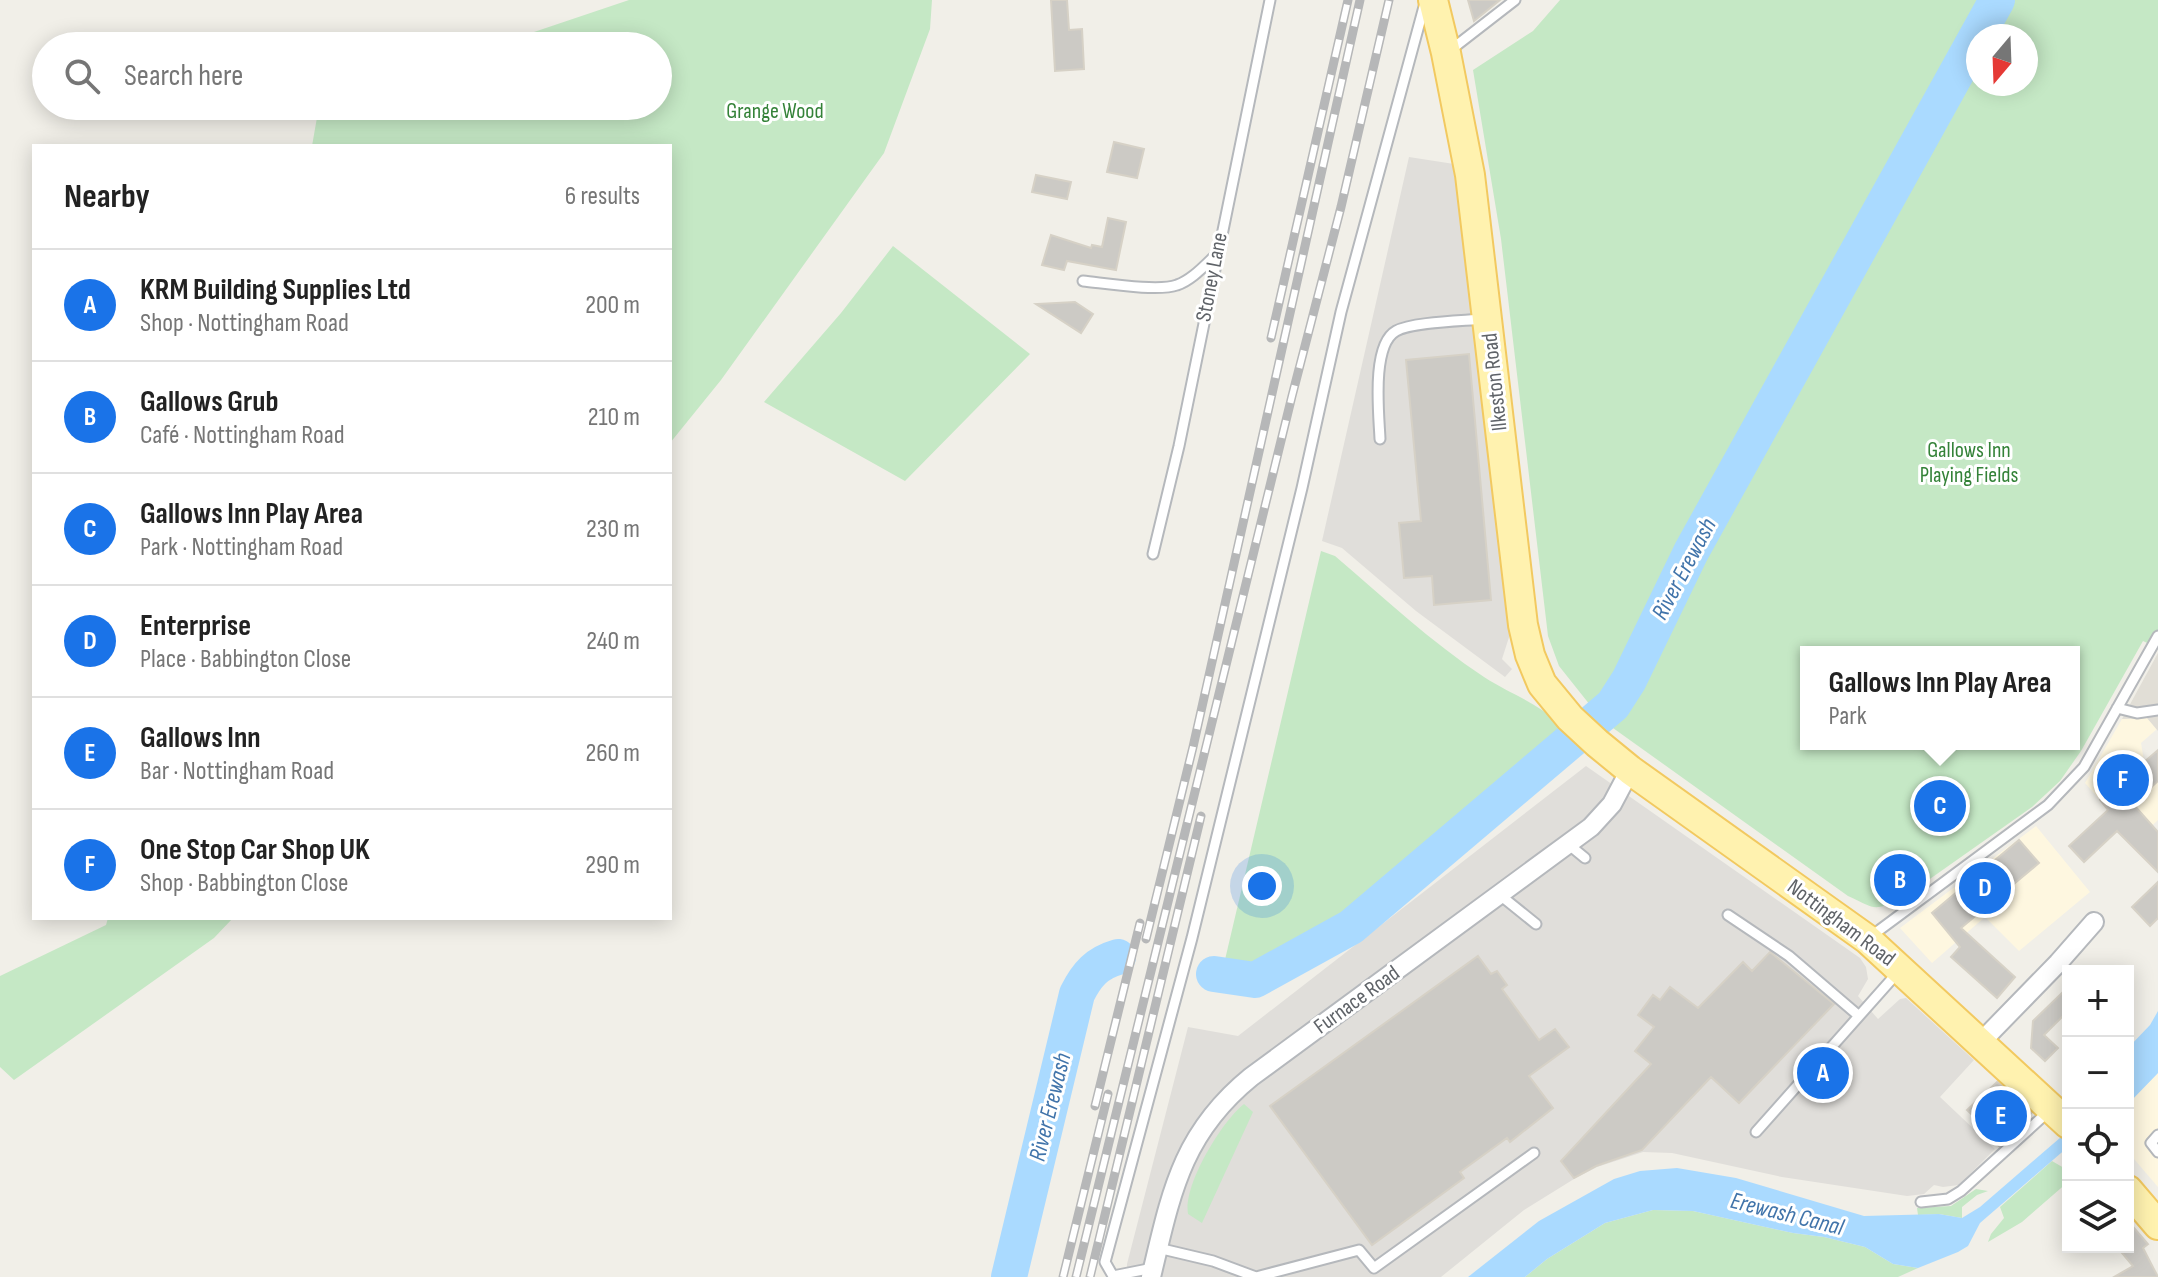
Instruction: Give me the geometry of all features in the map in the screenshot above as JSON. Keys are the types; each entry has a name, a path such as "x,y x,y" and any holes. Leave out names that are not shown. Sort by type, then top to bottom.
{"main road":[{"name":"Ilkeston Road","path":"1433,0 1445,45 1470,175 1526,641 1542,684 1570,718 1597,743"},
{"name":"Nottingham Road","path":"1597,743 1630,770 1867,939 2060,1117"},
{"path":"2134,1197 2158,1225"}],"street":[{"name":"Furnace Road","path":"1152,1273 1180,1170 1197,1136 1219,1106 1251,1077 1601,819 1630,770"},
{"path":"1981,1042 2094,922"},
{"path":"2081,938 2097,950"}],"lane":[{"name":"Stoney Lane","path":"1153,554 1179,446 1270,0"},
{"path":"1152,1273 1113,1276 1105,1262 1196,922 1302,488 1341,312 1425,0"},
{"path":"1445,45 1515,0"},
{"path":"1083,281 1176,286 1217,254"},
{"path":"1380,439 1377,382 1388,338 1396,330 1425,324 1488,318"},
{"path":"1867,939 2048,805 2084,767 2158,636"},
{"path":"2117,708 2137,713 2158,710"},
{"path":"1568,844 1585,858"},
{"path":"1500,895 1536,924"},
{"path":"1728,915 1789,956 1859,1016"},
{"path":"1756,1132 1901,968"},
{"path":"1921,1202 1948,1199 2060,1117"},
{"path":"2158,1135 2151,1143 2158,1152"},
{"path":"1158,1248 1256,1277 1359,1250 1374,1268 1534,1153"},
{"path":"1220,1277 1224,1266"}],"shaded area":[{"path":"1409,157 1454,164 1511,631 1502,659 1512,669 1505,677 1416,611 1342,548 1322,541"},
{"path":"2158,653 2158,731 2147,718 2122,719"},
{"path":"2147,718 2157,729 2141,743 2144,761 2158,777 2158,820 2136,841 2085,783 2122,719"},
{"path":"1586,766 1860,958 1866,967 1868,979 1858,996 1878,1019 1900,999 1906,998 1974,1060 1940,1097 1995,1149 1959,1185 1934,1185 1924,1194 1907,1196 1782,1177 1672,1153 1643,1152 1597,1167 1574,1179 1524,1210 1441,1277 1127,1277 1127,1264 1188,1027 1238,1036"},
{"path":"2036,826 2090,892 2019,951 1985,917 1932,963 1900,928"},
{"path":"2158,1073 2158,1187 2134,1159 2134,1098"}],"green space":[{"name":"Grange Wood","path":"629,0 932,0 930,29 884,153 721,380 672,441 672,144 312,144 317,120 672,120 672,32 534,32"},
{"path":"1560,0 1982,0 1971,24 1966,24 1964,38 1687,538 1631,652 1618,673 1590,705 1559,666 1548,636 1501,239 1473,70 1533,31"},
{"name":"Gallows Inn Playing Fields","path":"2007,0 2158,0 2158,648 2143,641 2081,751 2060,781 2032,807 1900,900 1874,907 1848,896 1613,728 1639,694 1699,566 1966,75 1966,96 2038,96 2038,24 1994,24"},
{"path":"893,246 1030,354 905,481 764,402 841,313"},
{"path":"1321,551 1335,556 1464,663 1562,726 1422,853 1267,968 1250,970 1224,964"},
{"path":"107,920 231,920 214,938 14,1080 0,1067 0,976 106,925"},
{"path":"1244,1104 1253,1112 1202,1223 1188,1214 1192,1187 1215,1139"},
{"path":"2052,1161 2062,1167 2062,1187 2022,1222 1988,1242 2004,1218 2000,1207"},
{"path":"1976,1189 1988,1191 1962,1207 1962,1218 1939,1214 1918,1215 1917,1208 1951,1206"},
{"path":"1653,1210 1693,1211 1824,1237 1865,1247 1893,1264 1918,1268 1898,1277 1525,1277 1547,1259 1605,1223"}],"water":[{"path":"2158,1011 2158,1073 2134,1098 2134,1042"},
{"name":"Erewash Canal","path":"2062,1136 2062,1152 1980,1223 1968,1246 1918,1268 1893,1264 1865,1247 1824,1237 1693,1211 1653,1210 1605,1223 1547,1259 1525,1277 1468,1277 1539,1221 1614,1179 1640,1171 1677,1168 1736,1178 1864,1216 1939,1214 1962,1218 1980,1207"}],"building":[{"path":"1051,0 1067,0 1069,30 1082,29 1084,69 1055,71"},
{"path":"1468,0 1500,0 1474,21"},
{"path":"1114,142 1144,149 1137,178 1107,172"},
{"path":"1036,175 1071,182 1067,199 1032,192"},
{"path":"1108,218 1126,222 1116,270 1067,261 1064,270 1042,265 1051,235 1091,248 1092,245 1102,247"},
{"path":"1075,302 1093,314 1081,333 1036,304"},
{"path":"1469,354 1491,600 1434,605 1432,576 1404,578 1399,523 1421,521 1406,360"},
{"path":"2158,750 2158,781 2133,804 2158,832 2158,872 2117,831 2084,862 2069,846 2108,810 2100,800"},
{"path":"2019,840 2039,863 1961,928 2015,977 1997,998 1951,957 1960,947 1932,913"},
{"path":"1900,868 1909,871 1912,880 1909,889 1900,892 1891,889 1888,880 1891,871"},
{"path":"2158,882 2158,918 2150,926 2132,907"},
{"path":"1770,952 1834,1004 1739,1103 1711,1077 1642,1150 1596,1166 1574,1178 1561,1161 1651,1064 1635,1051 1654,1027 1638,1015 1653,995 1660,1000 1670,987 1698,1008 1743,962 1752,971"},
{"path":"1478,956 1491,974 1497,971 1507,985 1502,989 1539,1040 1555,1029 1569,1047 1529,1076 1553,1108 1510,1142 1507,1138 1460,1172 1464,1178 1372,1245 1270,1106"},
{"path":"2062,993 2062,1017 2044,1035 2058,1048 2045,1061 2031,1048 2033,1021"},
{"path":"1997,1082 2031,1113 1999,1146 1967,1110"},
{"path":"2134,1228 2148,1244 2143,1248 2158,1277 2114,1277 2133,1266 2122,1253 2134,1253"}],"waterway":[{"name":"River Erewash","path":"1214,974 1255,980 1351,927 1613,705 1629,680 1691,552 1997,0"},
{"name":"River Erewash","path":"1009,1277 1077,994 1093,970 1118,957"}],"railway":[{"path":"1271,338 1348,0"},
{"path":"1146,939 1193,747 1360,0"},
{"path":"1076,1277 1341,207 1389,0"},
{"path":"1090,1277 1201,816"},
{"path":"1095,1106 1140,923"},
{"path":"1063,1277 1108,1094"}],"place":[{"name":"One Stop Car Shop UK","path":"2123,780"},
{"name":"Gallows Inn Play Area","path":"1940,806"},
{"name":"Gallows Grub","path":"1900,880"},
{"name":"Enterprise","path":"1985,888"},
{"name":"KRM Building Supplies Ltd","path":"1823,1073"},
{"name":"Gallows Inn","path":"2001,1116"}]}
